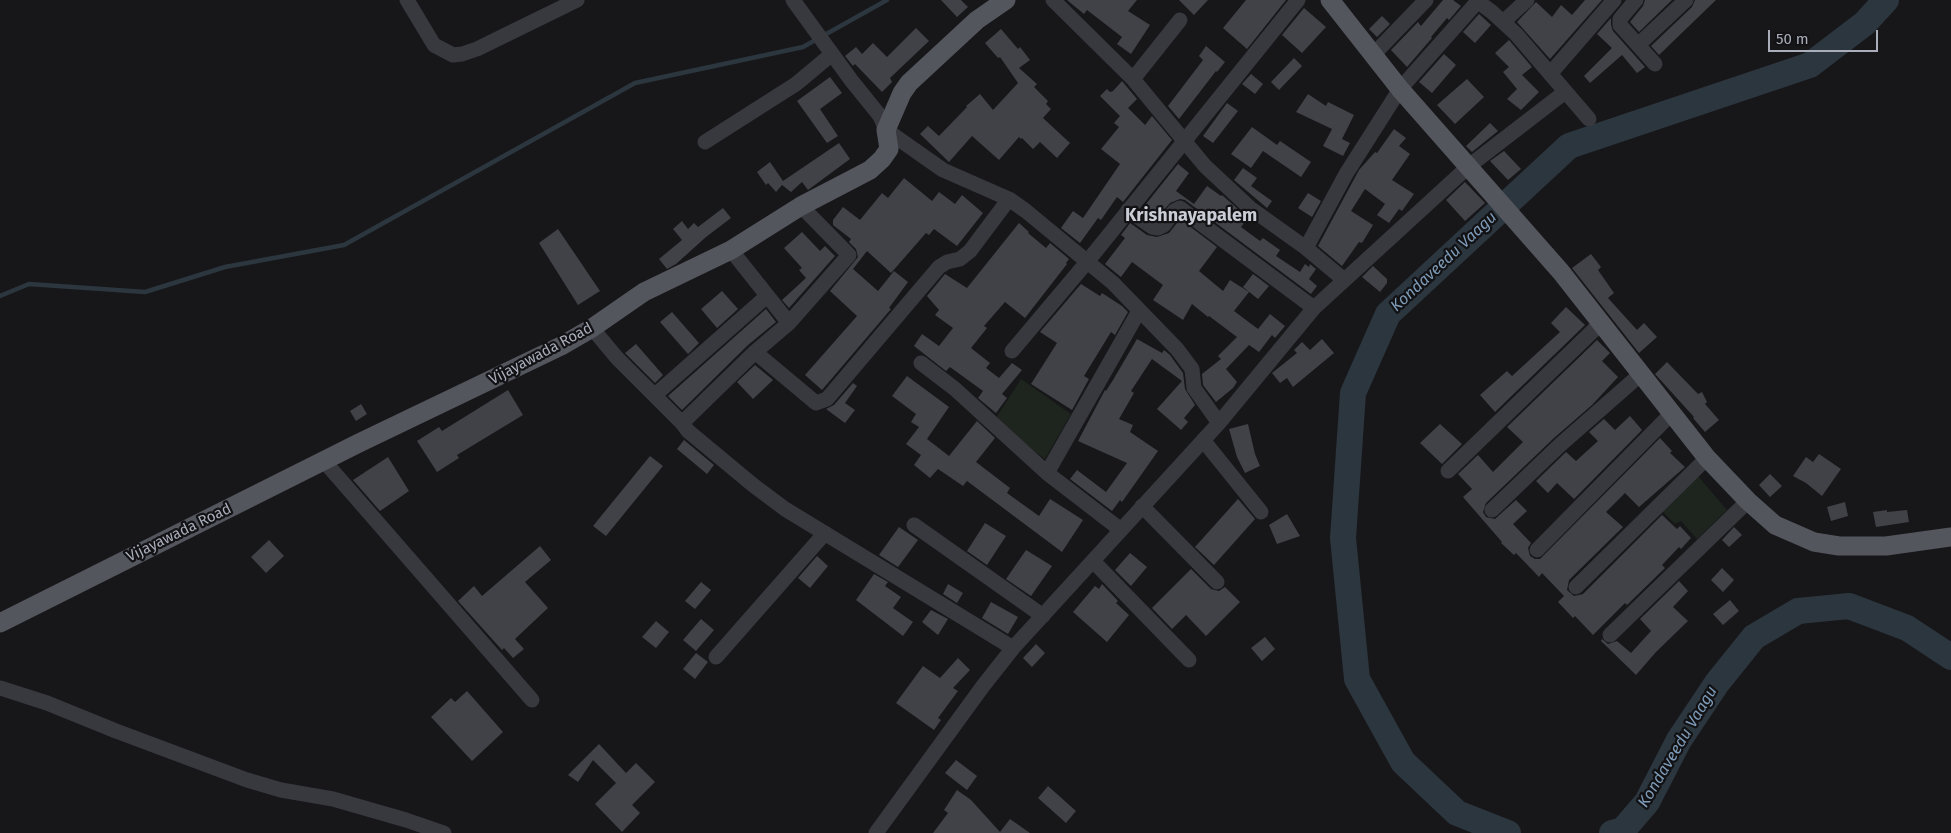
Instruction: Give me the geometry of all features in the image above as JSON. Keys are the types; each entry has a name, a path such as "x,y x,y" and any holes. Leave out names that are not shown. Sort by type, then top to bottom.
{"main road":[{"name":"Vijayawada Road","path":"0,622 561,346 592,328 644,292 730,250 801,206 870,170 882,159 889,149 886,130 902,93 909,83 977,20 1006,0"},
{"path":"1330,0 1372,56 1400,89 1561,272 1707,458 1748,501 1775,525 1814,542 1839,546 1886,546 1951,537"}],"street":[{"path":"407,0 434,45 452,55 477,49 576,0"},
{"path":"1053,0 1133,79 1205,166 1250,208 1306,248 1343,279"},
{"path":"1012,350 1087,262 1298,0"},
{"path":"1372,56 1426,0"},
{"path":"1503,22 1527,0"},
{"path":"1638,45 1686,0"},
{"path":"1306,248 1346,174 1400,89 1477,1 1516,34 1589,119"},
{"path":"1550,74 1623,3"},
{"path":"1623,3 1620,25 1655,64"},
{"path":"797,6 880,116 886,130 943,170 1009,199 1113,283 1177,349 1192,369 1194,388 1219,422"},
{"path":"1133,79 1180,20"},
{"path":"705,142 796,84 830,51"},
{"path":"876,833 982,686 1013,648 1219,422 1314,308 1343,279 1469,166 1565,92"},
{"path":"755,352 816,403 827,399 939,267 947,262 960,259 970,252 1009,199"},
{"path":"682,423 755,352 789,323 849,255 801,206"},
{"path":"1128,210 1152,227 1158,228 1164,225 1174,211 1180,208 1314,308"},
{"path":"730,250 789,323"},
{"path":"656,395 767,296"},
{"path":"1047,472 1139,311"},
{"path":"1448,471 1602,323"},
{"path":"592,328 688,431 753,485 785,509 1013,648"},
{"path":"921,363 954,389 1047,472 1121,530"},
{"path":"1492,510 1560,445 1642,373"},
{"path":"1537,550 1672,413"},
{"path":"1203,440 1261,512"},
{"path":"1576,587 1707,458"},
{"path":"324,461 532,700"},
{"path":"1610,636 1748,501"},
{"path":"1142,506 1217,582"},
{"path":"914,525 1043,616"},
{"path":"716,658 825,533"},
{"path":"1093,561 1189,660"},
{"path":"0,688 47,703 247,780 281,790 333,799 444,833"}],"shaded area":[{"path":"1021,379 1071,414 1045,459 994,421"},
{"path":"1697,475 1727,510 1697,539 1681,521 1675,524 1661,510"}],"building":[{"path":"941,0 961,0 968,7 957,17"},
{"path":"1067,0 1137,0 1128,11 1150,25 1131,54 1117,44 1122,37 1087,10 1084,14"},
{"path":"1179,0 1208,0 1194,15"},
{"path":"1246,0 1286,0 1247,49 1223,28"},
{"path":"1443,0 1453,0 1461,6 1449,20 1447,18 1407,67 1391,50 1418,22 1421,26"},
{"path":"1585,0 1602,0 1550,59 1517,22 1536,2 1552,17 1561,5 1572,15"},
{"path":"1645,0 1672,0 1639,32 1630,22 1643,6"},
{"path":"1695,0 1716,0 1659,55 1651,46 1692,7"},
{"path":"1304,8 1326,27 1302,53 1282,35"},
{"path":"1479,14 1491,25 1475,43 1463,32"},
{"path":"1382,16 1390,24 1377,37 1369,29"},
{"path":"1611,18 1613,31 1645,67 1637,73 1622,55 1590,83 1584,76 1612,48 1597,34"},
{"path":"916,28 929,41 890,78 892,82 882,92 855,64 853,66 845,56 856,47 862,54 873,43 887,57"},
{"path":"1001,29 1018,49 1020,47 1030,60 1019,68 1037,84 1034,87 1048,101 1046,104 1051,109 1043,118 1070,143 1057,158 1040,142 1033,149 1019,137 999,160 972,136 949,162 920,134 928,126 939,136 966,106 980,94 993,110 1018,83 1000,57 998,58 985,43"},
{"path":"1509,40 1532,67 1522,75 1539,92 1521,110 1507,99 1517,89 1503,72 1509,67 1495,53"},
{"path":"1206,46 1225,62 1179,119 1168,106 1203,60 1199,56"},
{"path":"1444,54 1456,65 1432,93 1419,82"},
{"path":"1294,58 1302,66 1279,90 1271,82"},
{"path":"1251,74 1263,84 1255,94 1242,84"},
{"path":"830,77 842,93 820,109 838,136 827,143 797,101"},
{"path":"1467,79 1484,97 1455,124 1437,105"},
{"path":"1122,81 1137,99 1128,108 1145,125 1152,116 1172,140 1123,202 1117,197 1101,220 1098,218 1080,243 1061,228 1073,211 1083,218 1120,164 1101,149 1119,127 1114,123 1120,116 1100,96 1107,89 1110,92 1113,91"},
{"path":"1308,94 1326,106 1328,102 1354,115 1342,139 1350,143 1343,156 1323,146 1332,129 1296,112"},
{"path":"1227,103 1238,111 1213,143 1203,136"},
{"path":"1490,123 1498,131 1472,152 1466,146"},
{"path":"1252,127 1277,145 1280,141 1311,162 1301,177 1263,151 1251,168 1231,154"},
{"path":"1394,129 1406,138 1399,146 1410,154 1392,180 1414,194 1402,211 1399,209 1389,223 1377,215 1385,204 1365,189 1351,211 1373,225 1362,243 1359,242 1342,266 1318,246 1359,170 1375,152 1377,153"},
{"path":"839,143 850,159 808,190 802,182 791,192 782,185 776,192 768,183 766,185 757,172 770,162 783,181"},
{"path":"1504,151 1521,169 1508,180 1490,161"},
{"path":"1178,164 1189,173 1176,191 1194,204 1207,186 1222,195 1248,218 1241,227 1260,241 1263,238 1280,250 1276,256 1300,272 1305,264 1309,267 1310,264 1316,269 1309,279 1317,286 1311,294 1185,200 1180,199 1170,203 1157,218 1142,209"},
{"path":"1243,168 1257,178 1251,186 1272,201 1267,208 1234,180"},
{"path":"904,178 932,201 939,192 955,204 962,195 983,213 957,246 934,229 929,235 926,233 891,273 867,251 853,269 878,291 894,271 908,282 889,308 891,309 822,390 805,375 857,316 830,291 858,257 856,249 849,242 851,239 833,225 833,220 843,207 860,220 882,193 888,198"},
{"path":"1465,182 1485,203 1465,221 1446,200"},
{"path":"1308,193 1321,201 1312,217 1298,208"},
{"path":"723,208 731,218 676,264 667,269 659,259 682,240 673,229 682,221 688,229 694,223 698,227"},
{"path":"1180,219 1217,247 1199,271 1223,291 1230,280 1249,292 1234,311 1258,329 1270,314 1285,326 1275,338 1272,335 1259,352 1249,345 1226,369 1237,382 1233,388 1216,402 1203,385 1202,374 1221,359 1218,356 1237,337 1192,304 1183,320 1153,300 1163,285 1132,262 1121,277 1105,264 1125,238 1121,235 1130,223 1147,235 1157,237 1169,233"},
{"path":"1019,223 1046,248 1050,243 1069,259 1025,318 1005,302 984,326 987,328 971,348 990,363 986,368 999,378 1012,363 1022,370 1002,394 1007,398 996,413 978,398 983,391 950,367 946,371 914,346 922,334 939,346 953,328 935,315 939,310 927,296 945,274 967,288"},
{"path":"558,229 600,291 578,305 539,243"},
{"path":"802,232 820,251 825,246 835,256 789,308 782,300 806,278 799,270 802,268 784,248"},
{"path":"1591,254 1601,267 1598,270 1614,293 1608,298 1637,330 1644,323 1657,337 1639,353 1572,268"},
{"path":"1373,266 1387,279 1387,283 1380,292 1362,277"},
{"path":"1253,274 1269,286 1258,299 1243,287"},
{"path":"1081,284 1100,296 1102,293 1128,312 1115,335 1111,332 1084,376 1089,379 1072,410 1031,384 1057,343 1040,332"},
{"path":"722,291 738,309 717,328 701,309"},
{"path":"1566,307 1585,325 1495,412 1480,395 1507,371 1512,376 1560,332 1551,323"},
{"path":"766,309 776,322 748,345 682,410 668,396"},
{"path":"672,312 699,343 688,354 660,322"},
{"path":"1137,339 1162,353 1164,350 1170,355 1183,373 1185,389 1195,405 1184,418 1188,422 1181,430 1157,409 1182,381 1152,359 1131,391 1134,393 1119,419 1133,425 1130,432 1158,451 1122,502 1120,500 1112,511 1070,479 1077,470 1106,492 1127,463 1078,441 1105,390"},
{"path":"1322,339 1334,353 1293,387 1287,378 1280,383 1272,373 1297,353 1294,350 1302,342 1310,350"},
{"path":"1597,340 1610,353 1602,361 1618,377 1592,405 1554,438 1486,503 1483,512 1486,517 1495,519 1516,500 1527,511 1513,524 1531,543 1528,548 1530,556 1540,559 1660,438 1672,451 1670,453 1685,467 1639,507 1625,493 1606,512 1623,527 1569,580 1567,590 1574,596 1583,594 1662,515 1677,529 1680,526 1691,538 1681,549 1679,547 1662,565 1665,568 1627,605 1625,603 1593,635 1558,602 1564,596 1542,573 1539,577 1516,553 1514,555 1501,543 1463,497 1472,489 1458,474 1478,455 1493,472 1523,442 1507,427"},
{"path":"636,344 663,375 655,383 625,353"},
{"path":"1667,362 1698,394 1702,392 1707,402 1705,404 1719,420 1705,432 1655,374"},
{"path":"755,365 773,380 753,399 737,382"},
{"path":"907,376 949,407 927,439 949,456 977,421 995,438 976,462 1010,488 1007,493 1039,516 1050,499 1083,520 1062,552 967,481 963,486 938,469 930,478 914,465 921,455 906,444 919,427 911,422 916,414 892,396"},
{"path":"853,383 857,386 845,403 855,410 845,423 826,409 834,405"},
{"path":"508,390 523,415 457,455 459,458 437,472 417,441 439,427 442,431"},
{"path":"361,404 367,414 356,421 350,411"},
{"path":"1630,416 1642,430 1574,499 1557,483 1548,493 1536,481 1566,452 1576,461 1598,441 1589,432 1604,419 1615,430"},
{"path":"1248,424 1255,454 1260,466 1245,473 1237,457 1229,429"},
{"path":"1440,424 1462,444 1442,464 1420,443"},
{"path":"684,440 714,465 707,474 677,449"},
{"path":"1819,454 1841,469 1822,496 1806,483 1793,476 1806,457 1813,462"},
{"path":"650,456 663,466 606,536 593,526"},
{"path":"388,457 409,491 380,511 353,480"},
{"path":"1770,474 1782,486 1770,497 1759,485"},
{"path":"1238,499 1255,519 1214,565 1195,547"},
{"path":"1845,502 1848,516 1831,521 1827,507"},
{"path":"1887,510 1887,512 1907,510 1909,522 1876,527 1873,512"},
{"path":"1287,514 1300,536 1277,544 1269,525"},
{"path":"985,523 1006,536 987,565 967,551"},
{"path":"899,527 918,540 898,567 879,555"},
{"path":"1734,527 1742,535 1729,547 1722,540"},
{"path":"269,540 284,556 266,573 251,557"},
{"path":"540,546 551,560 525,582 548,608 515,639 524,649 513,658 504,648 502,650 458,601 474,586 482,596"},
{"path":"1026,550 1052,566 1031,596 1006,579"},
{"path":"1130,553 1147,567 1131,586 1115,570"},
{"path":"817,556 828,566 810,588 798,578"},
{"path":"1722,568 1734,580 1723,592 1711,580"},
{"path":"1191,569 1211,589 1219,591 1225,587 1240,602 1206,636 1186,615 1172,629 1152,608"},
{"path":"874,574 888,582 885,586 901,597 893,608 913,622 903,636 856,600"},
{"path":"1679,581 1688,591 1673,607 1688,621 1656,652 1636,675 1601,641 1602,639 1608,644 1617,641 1631,653 1651,631 1640,619"},
{"path":"701,582 711,590 695,609 685,601"},
{"path":"948,584 963,593 957,603 943,594"},
{"path":"1102,584 1118,601 1116,603 1129,615 1107,642 1073,612 1095,586 1099,589"},
{"path":"1730,600 1739,611 1723,625 1713,614"},
{"path":"991,602 1018,617 1008,634 982,618"},
{"path":"931,610 948,619 938,635 922,622"},
{"path":"701,619 714,630 696,651 683,640"},
{"path":"656,621 669,632 656,648 642,637"},
{"path":"1265,637 1275,649 1262,661 1251,648"},
{"path":"1036,644 1045,653 1032,667 1023,658"},
{"path":"696,653 708,662 695,679 683,669"},
{"path":"958,658 970,670 953,688 958,691 938,718 941,720 934,730 896,703 923,666 940,678"},
{"path":"467,691 503,732 472,761 431,717 451,698 455,702"},
{"path":"599,744 626,773 636,763 655,782 632,805 640,813 622,832 595,804 616,783 593,760 578,782 568,775"},
{"path":"956,760 977,776 967,790 945,773"},
{"path":"1048,786 1076,811 1066,823 1038,798"},
{"path":"957,790 971,800 1000,832 1010,819 1030,833 933,833 948,813 944,810"}],"waterway":[{"path":"0,296 29,284 145,292 225,267 344,245 635,83 803,47 887,0"},
{"name":"Kondaveedu Vaagu","path":"1508,833 1457,813 1403,762 1357,679 1343,538 1353,393 1388,314 1569,146 1810,65 1865,23 1886,0"},
{"name":"Kondaveedu Vaagu","path":"1612,833 1623,830 1647,802 1679,740 1717,683 1754,637 1798,611 1849,606 1907,628 1951,657"}],"district":[{"name":"Krishnayapalem","path":"1191,216"}]}
